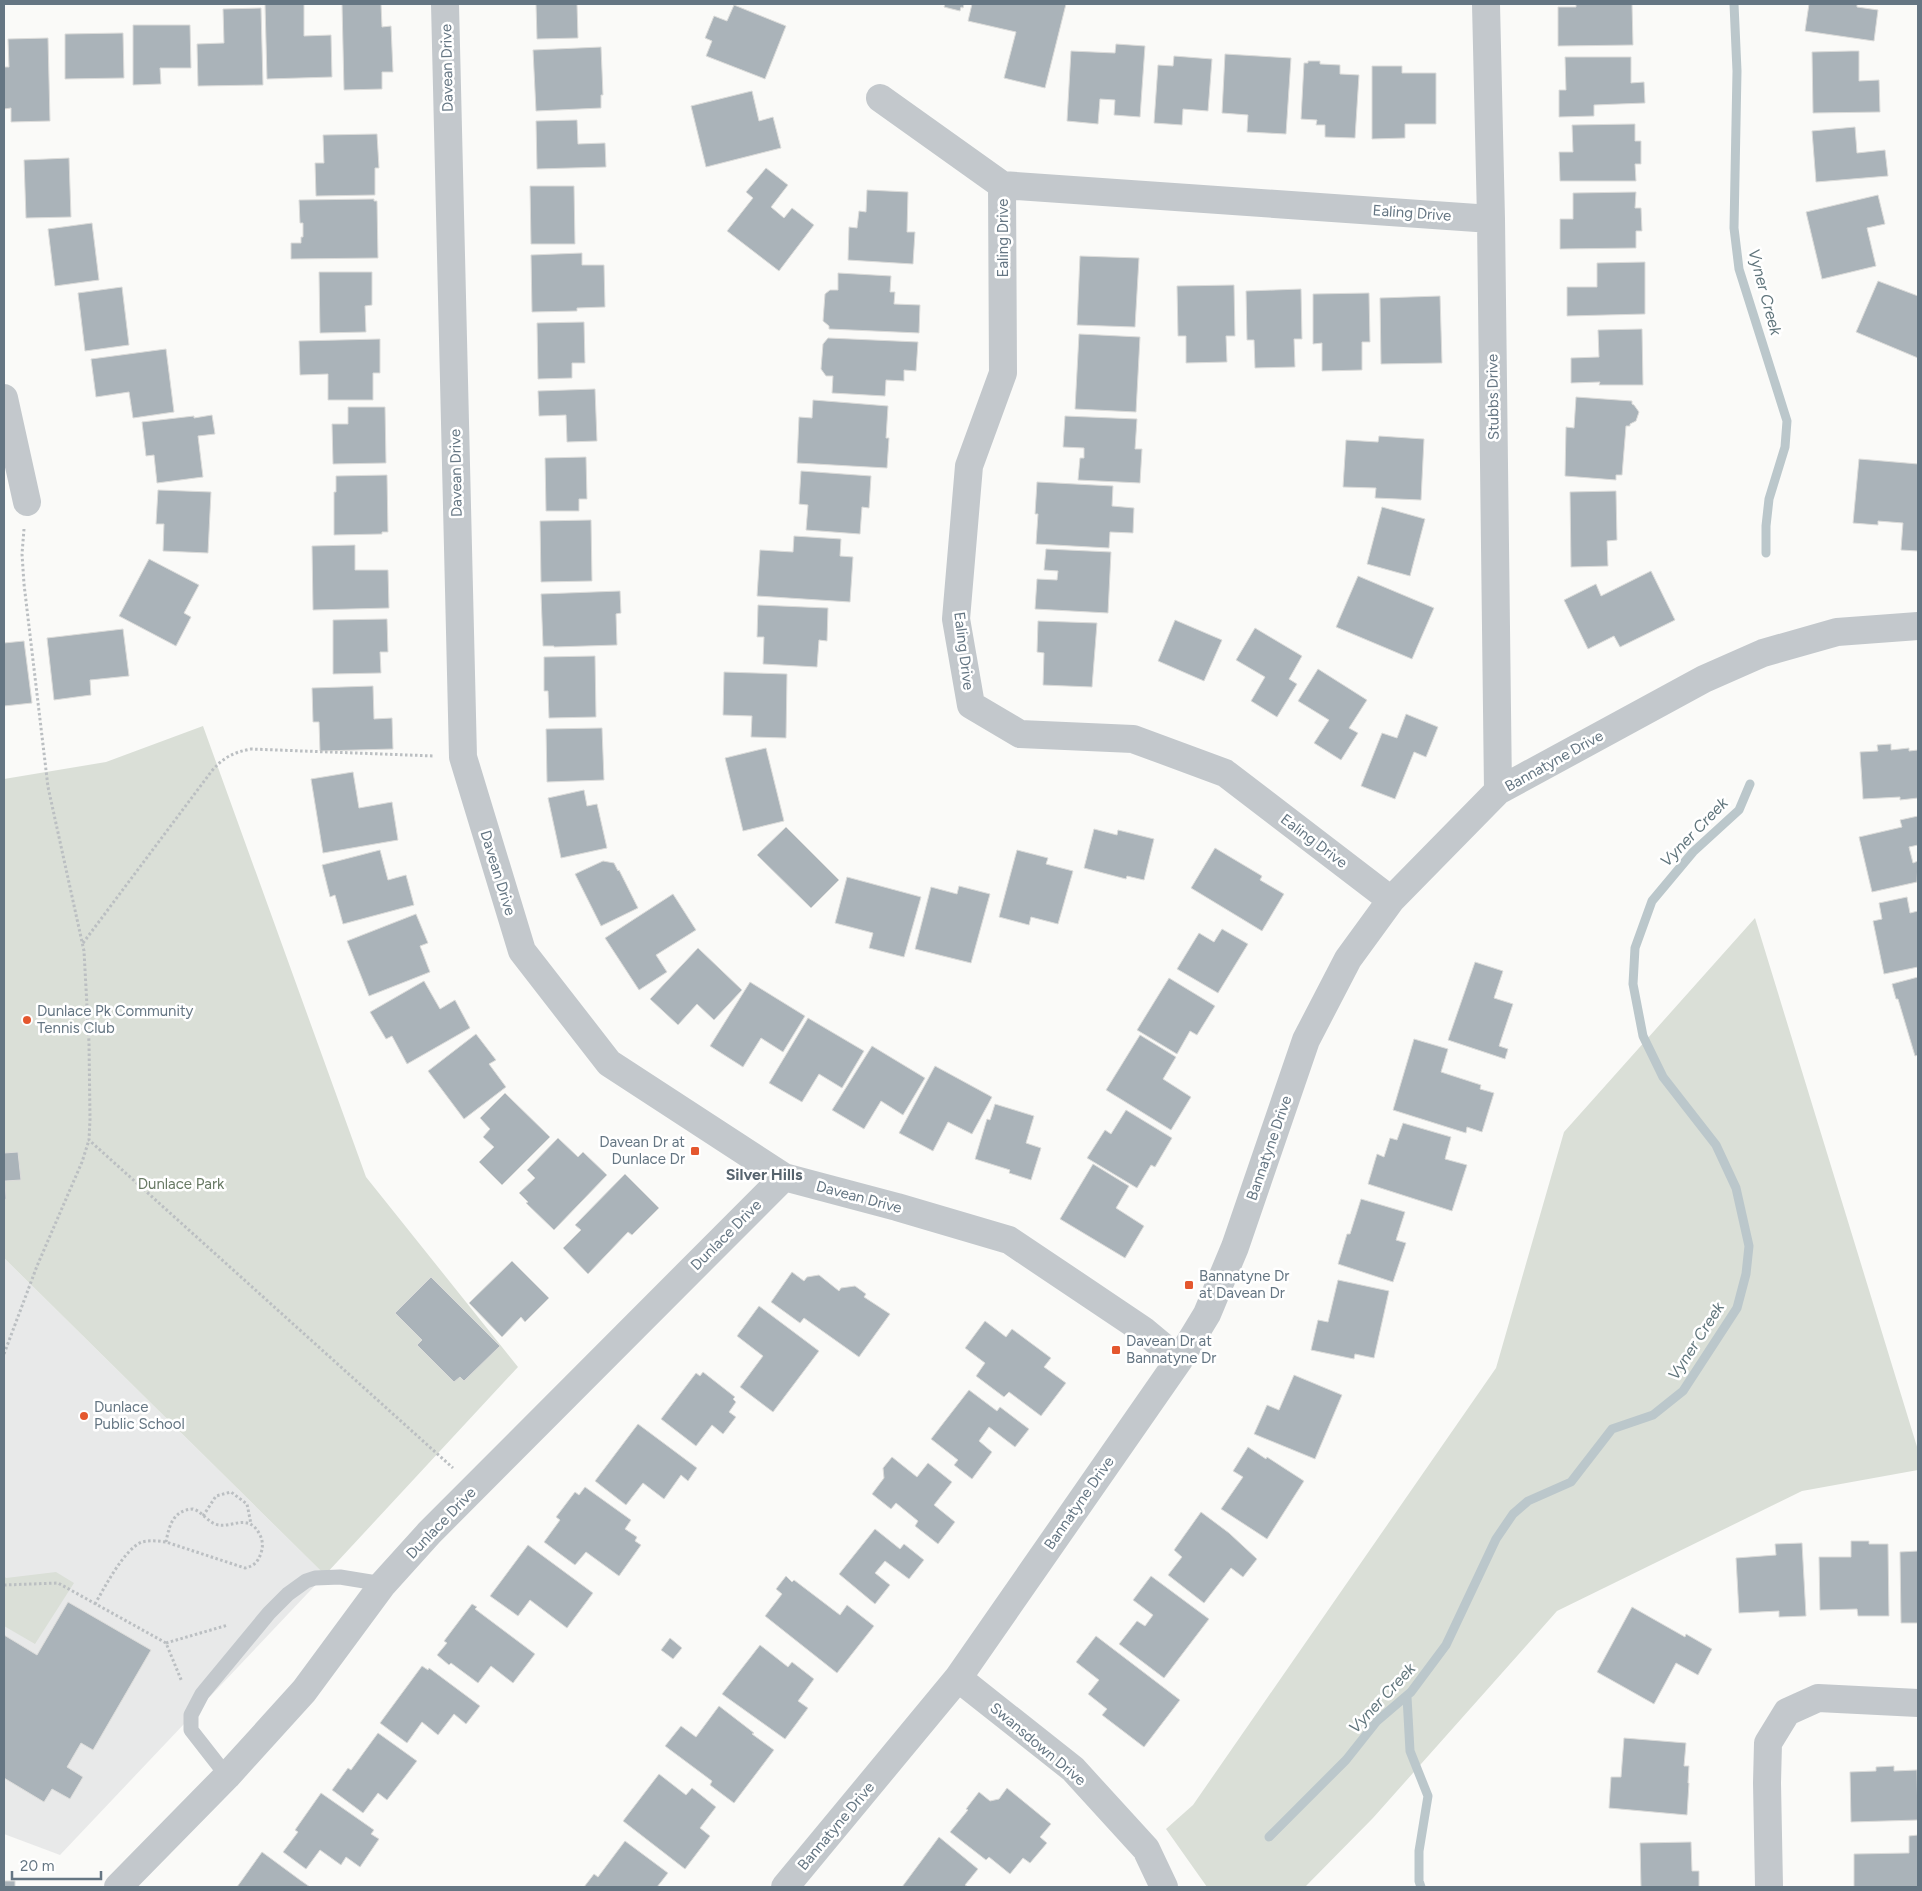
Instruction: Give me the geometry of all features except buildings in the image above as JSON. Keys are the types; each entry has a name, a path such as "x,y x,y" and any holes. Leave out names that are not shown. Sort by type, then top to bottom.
{"street":[{"name":"Davean Drive","path":"445,4 463,757 522,950 609,1063 784,1177 897,1207 1009,1240 1143,1330 1178,1360"},
{"name":"Stubbs Drive","path":"1486,4 1492,219 1498,791"},
{"name":"Ealing Drive","path":"880,98 1002,185 1492,219"},
{"name":"Ealing Drive","path":"1002,185 1003,373 969,466 956,618 971,705 1020,734 1133,739 1225,773 1391,900"},
{"path":"4,398 27,502"},
{"name":"Bannatyne Drive","path":"785,1887 958,1678 1178,1360 1207,1314 1235,1246 1306,1040 1348,959 1391,900 1498,791 1704,679 1763,653 1837,632 1918,626"},
{"name":"Dunlace Drive","path":"118,1887 227,1776 304,1691 383,1584 429,1533 784,1177"},
{"name":"Swansdown Drive","path":"958,1678 1072,1769 1146,1850 1164,1887"},
{"path":"1769,1887 1768,1743 1787,1712 1818,1698 1918,1703"}],"lane":[{"path":"227,1776 192,1734 190,1725 194,1708 202,1694 269,1613 293,1590 306,1581 315,1578 340,1577 383,1584"}],"path":[{"path":"4,1354 37,1266 82,1162 89,1140 90,1119 89,1033 83,943 55,821 45,763 23,575 23,542 27,502"},
{"path":"83,943 211,772 226,757 234,753 266,750 463,757"},
{"path":"89,1140 475,1488"},
{"path":"94,1604 130,1551 142,1542 166,1542 245,1568 251,1567 256,1563 263,1549 260,1534 251,1524 246,1504 231,1492 216,1496 204,1516"},
{"path":"166,1542 170,1524 178,1514 193,1509 218,1525 241,1522 251,1524"},
{"path":"4,1585 58,1583 166,1643 194,1708"},
{"path":"166,1643 269,1613"}],"shaded area":[{"name":"Dunlace Public School","path":"4,1258 325,1575 60,1855 4,1834"}],"green space":[{"name":"Dunlace Park","path":"203,726 366,1177 518,1367 325,1575 4,1258 4,779 106,762"},
{"path":"1755,918 1918,1450 1918,1470 1802,1491 1557,1611 1373,1818 1305,1887 1207,1887 1166,1829 1193,1805 1496,1368 1564,1132"},
{"path":"56,1572 74,1583 35,1644 4,1626 4,1576 6,1578"}],"waterway":[{"name":"Vyner Creek","path":"1734,4 1737,71 1734,228 1739,269 1787,421 1785,447 1769,499 1766,553"},
{"name":"Vyner Creek","path":"1269,1837 1346,1760 1377,1721 1411,1692 1446,1645 1496,1539 1513,1514 1528,1501 1571,1482 1612,1429 1653,1415 1683,1391 1737,1308 1746,1274 1749,1246 1736,1188 1716,1145 1663,1077 1643,1036 1633,984 1635,948 1652,901 1693,852 1739,810 1750,784"},
{"path":"1407,1697 1410,1751 1428,1796 1419,1851 1419,1881 1421,1887"}],"place":[{"name":"Dunlace Pk Community Tennis Club","path":"27,1020"},
{"name":"Davean Dr at Dunlace Dr","path":"695,1151"},
{"name":"Bannatyne Dr at Davean Dr","path":"1189,1285"},
{"name":"Davean Dr at Bannatyne Dr","path":"1116,1350"},
{"name":"Dunlace Public School","path":"84,1416"}],"district":[{"name":"Silver Hills","path":"764,1174"}]}
